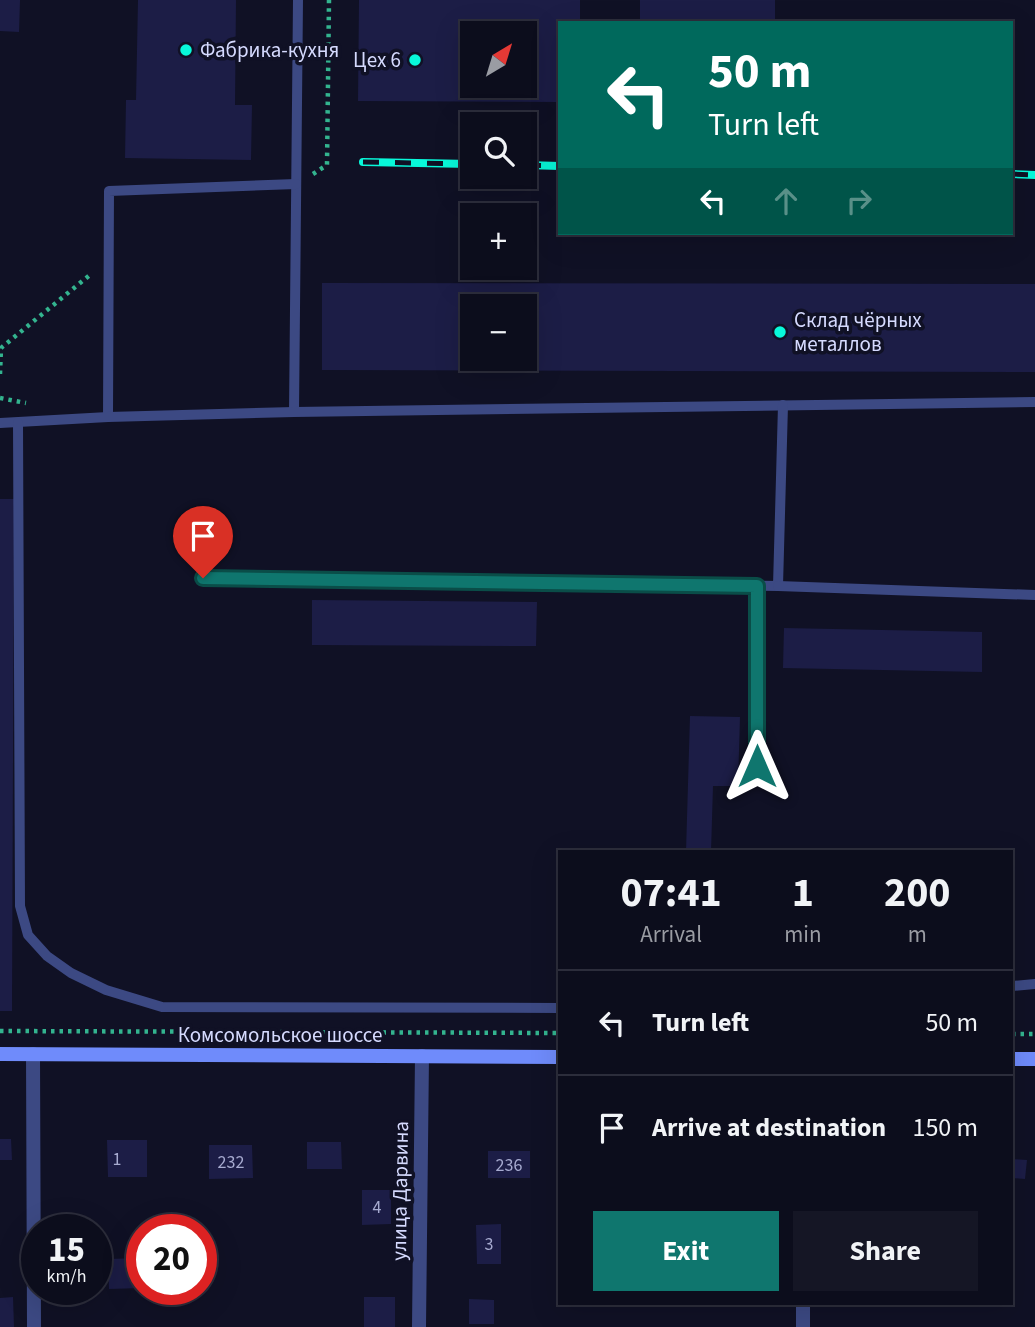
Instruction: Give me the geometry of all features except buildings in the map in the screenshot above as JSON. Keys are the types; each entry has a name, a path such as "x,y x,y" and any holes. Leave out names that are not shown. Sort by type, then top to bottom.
{"main road":[{"name":"Комсомольское шоссе","path":"0,1054 558,1057"},
{"path":"1013,1059 1035,1059"}],"street":[{"path":"33,1055 34,1327"},
{"name":"улица Дарвина","path":"419,1327 422,1056"},
{"path":"803,1305 803,1327"}],"lane":[{"path":"294,412 298,0"},
{"path":"108,417 109,191 296,184"},
{"path":"0,423 294,412 1035,402"},
{"path":"778,586 783,405"},
{"path":"18,423 20,906 28,935 47,956 71,973 106,990 162,1007 558,1009"},
{"path":"203,578 778,586 1035,595"},
{"path":"757,586 757,766"},
{"path":"1013,986 1035,984"}],"path":[{"path":"296,184 327,165 329,0"},
{"path":"0,374 1,348 109,260"},
{"path":"0,1031 558,1033"},
{"path":"1013,1034 1035,1034"}],"railway":[{"path":"363,162 460,164"},
{"path":"537,165 558,166"},
{"path":"1013,174 1035,175"}],"place":[{"name":"Фабрика-кухня","path":"186,50"},
{"name":"Цех 6","path":"415,60"},
{"name":"Склад чёрных металлов","path":"780,332"}],"route":[{"path":"203,578 757,586 757,766"}]}
